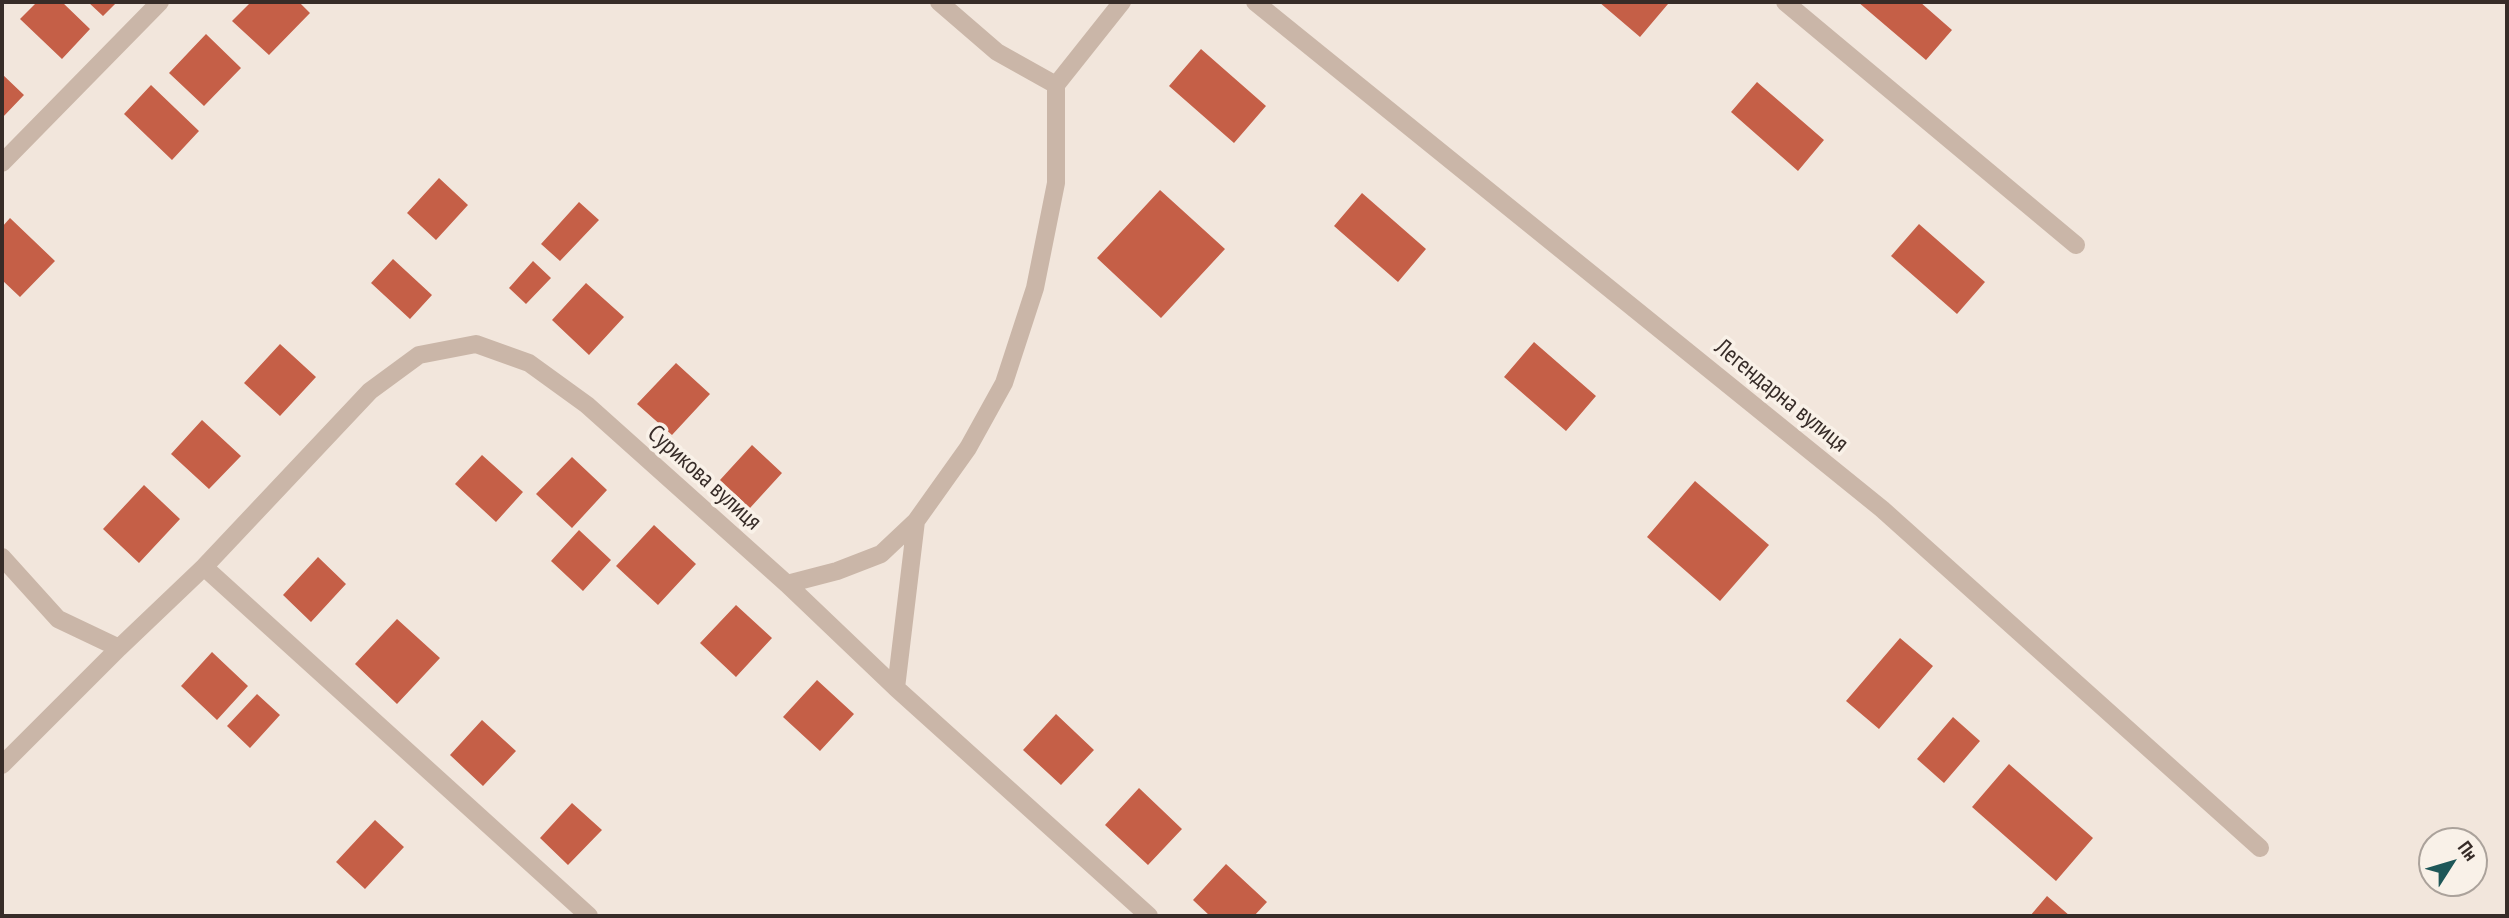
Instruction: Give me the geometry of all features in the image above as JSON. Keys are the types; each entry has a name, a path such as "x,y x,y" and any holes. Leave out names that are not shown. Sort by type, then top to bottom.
{"street":[{"path":"2,163 160,2"},
{"path":"939,2 997,52 1056,85"},
{"path":"787,584 837,572 881,554 916,521 968,448 1003,383 1035,288 1056,183 1056,85 1122,2"},
{"name":"Легендарна вулиця","path":"1255,2 1882,509 2260,848"},
{"path":"1785,2 2076,245"},
{"name":"Сурикова вулиця","path":"2,765 204,566 370,391 419,355 476,344 529,363 587,405 787,584 896,688 1149,916"},
{"path":"896,688 916,521"},
{"path":"2,557 58,619 119,648"},
{"path":"204,566 589,916"}],"building":[{"path":"37,2 62,2 90,29 62,59 20,19"},
{"path":"88,2 117,2 103,16"},
{"path":"251,2 299,2 310,13 269,55 232,21"},
{"path":"1599,2 1666,2 1668,4 1640,37"},
{"path":"1858,2 1920,2 1952,30 1926,60"},
{"path":"206,34 241,68 204,106 169,73"},
{"path":"1201,49 1266,106 1234,143 1169,86"},
{"path":"2,74 24,95 2,118"},
{"path":"1757,82 1824,140 1798,171 1731,112"},
{"path":"151,85 199,131 172,160 124,114"},
{"path":"439,178 468,205 436,240 407,213"},
{"path":"1160,190 1225,249 1161,318 1097,258"},
{"path":"1362,193 1426,249 1398,282 1334,226"},
{"path":"579,202 599,220 560,261 541,244"},
{"path":"10,218 55,261 20,297 2,280 2,227"},
{"path":"1919,224 1985,282 1957,314 1891,256"},
{"path":"393,259 432,295 410,319 371,283"},
{"path":"533,261 551,278 526,304 509,288"},
{"path":"586,283 624,317 589,355 552,320"},
{"path":"1534,342 1596,396 1566,431 1504,377"},
{"path":"280,344 316,377 280,416 244,383"},
{"path":"676,363 710,394 672,435 637,404"},
{"path":"202,420 241,456 209,489 171,454"},
{"path":"752,445 782,473 750,508 720,480"},
{"path":"482,455 523,492 496,522 455,484"},
{"path":"572,457 607,490 572,528 536,494"},
{"path":"1695,481 1769,545 1720,601 1647,537"},
{"path":"144,485 180,519 139,563 103,529"},
{"path":"654,525 696,564 658,605 616,566"},
{"path":"579,530 611,560 583,591 551,561"},
{"path":"318,557 346,584 311,622 283,595"},
{"path":"736,605 772,638 736,677 700,643"},
{"path":"397,619 440,658 397,704 355,664"},
{"path":"1900,638 1933,666 1879,729 1846,701"},
{"path":"212,652 248,686 217,720 181,686"},
{"path":"817,680 854,714 820,751 783,717"},
{"path":"257,694 280,715 250,748 227,726"},
{"path":"1056,714 1094,750 1061,785 1023,750"},
{"path":"1953,717 1980,741 1944,783 1917,759"},
{"path":"482,720 516,751 483,786 450,755"},
{"path":"2009,764 2093,838 2056,881 1972,807"},
{"path":"1139,788 1182,829 1148,865 1105,825"},
{"path":"572,803 602,830 568,865 540,838"},
{"path":"375,820 404,847 365,889 336,862"},
{"path":"1226,864 1267,902 1254,916 1210,916 1193,900"},
{"path":"2047,896 2070,916 2030,916"}]}
